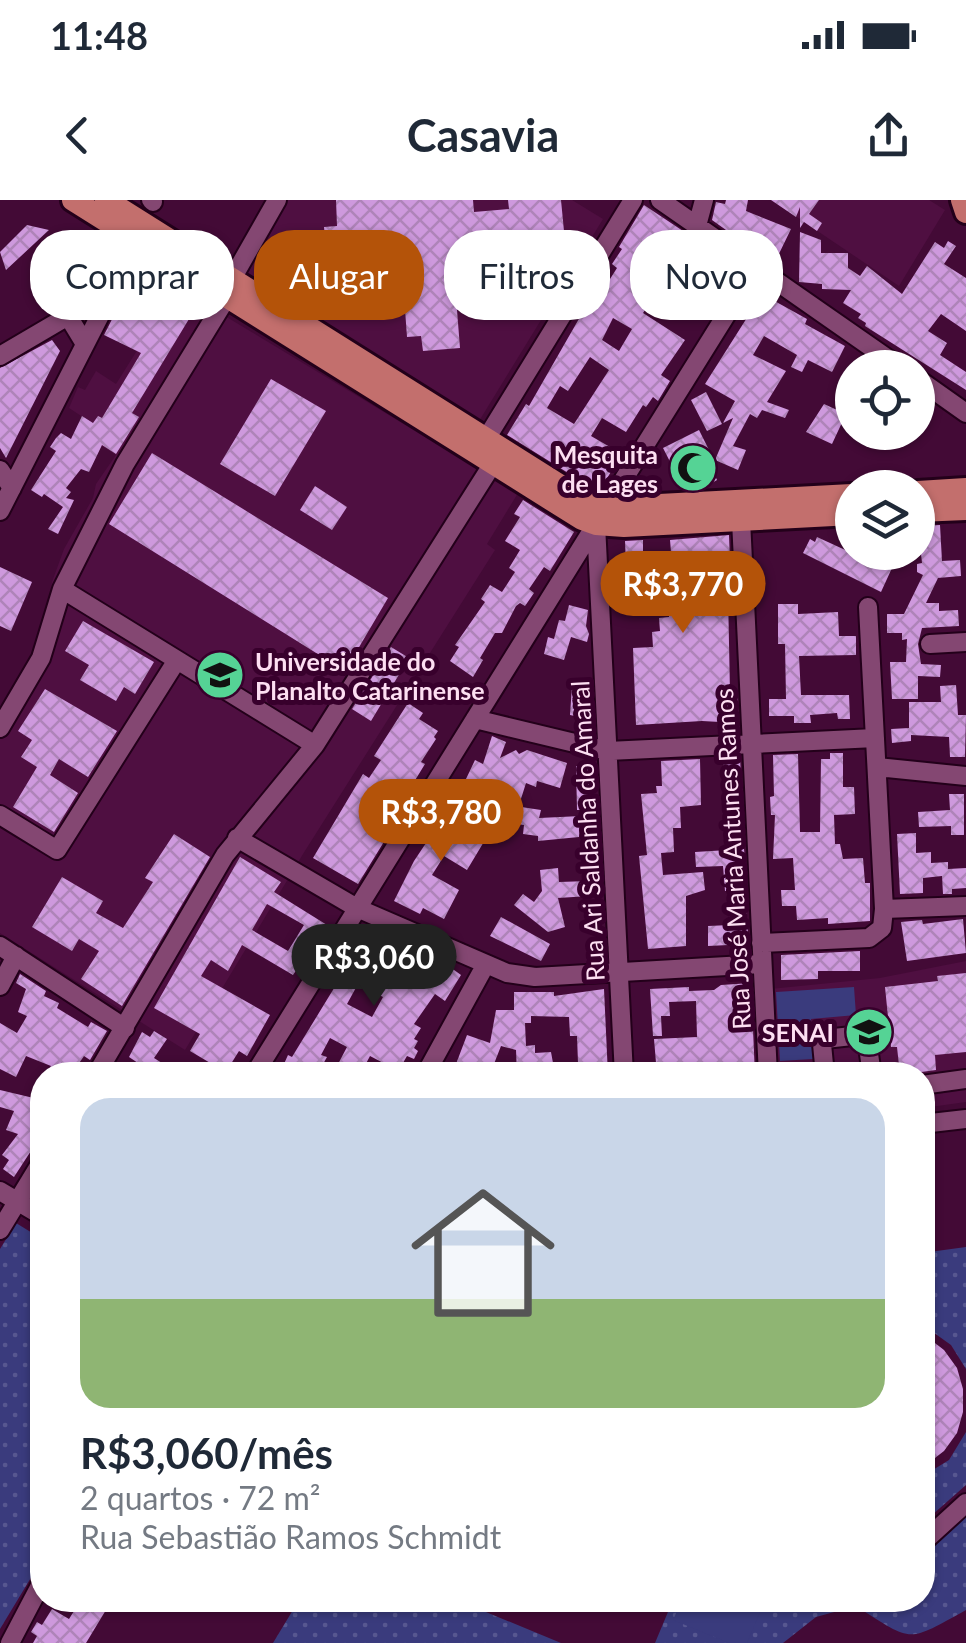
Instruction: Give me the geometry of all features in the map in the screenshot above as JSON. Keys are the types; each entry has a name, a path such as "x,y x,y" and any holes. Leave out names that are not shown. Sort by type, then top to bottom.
{"main road":[{"path":"73,200 140,218"},
{"path":"106,200 140,218"},
{"path":"962,200 966,212"},
{"path":"234,291 624,526 835,515"},
{"path":"234,291 570,514 602,515 652,506 835,496"},
{"path":"935,491 966,489"},
{"path":"935,510 966,508"}],"street":[{"path":"234,279 277,200"},
{"path":"486,440 633,200"},
{"path":"660,200 704,230"},
{"path":"698,226 704,200"},
{"path":"0,510 85,344 140,218"},
{"path":"783,286 875,350"},
{"path":"0,356 61,320"},
{"path":"70,320 85,344"},
{"path":"0,728 41,658 62,589 125,464 210,320"},
{"path":"262,1062 723,320"},
{"path":"935,391 966,413"},
{"path":"104,1062 237,838 315,745 492,464"},
{"path":"0,470 12,488"},
{"name":"Rua Ari Saldanha do Amaral","path":"602,515 608,751 623,1062"},
{"name":"Rua José Maria Antunes Ramos","path":"740,520 767,1062"},
{"path":"62,589 315,745"},
{"path":"761,943 869,938 882,928 868,606"},
{"path":"930,644 966,642"},
{"path":"0,815 57,850 177,660"},
{"path":"475,719 608,751 875,738"},
{"path":"876,767 966,776"},
{"path":"237,838 356,908 521,976 762,964"},
{"path":"884,909 966,906"},
{"path":"0,986 8,951 125,1028"},
{"path":"432,1062 486,964"},
{"path":"824,1062 825,1038 861,1035 867,1040 870,1062"},
{"path":"935,1084 966,1080"},
{"path":"935,1122 966,1118"},
{"path":"0,1230 30,1181"},
{"path":"0,1191 30,1208"},
{"path":"935,1530 966,1503"},
{"path":"10,1643 30,1605"}],"shaded area":[{"path":"283,200 572,200 603,219 596,230 444,230 444,320 541,320 476,426 307,320 424,320 424,230 265,230"},
{"path":"782,200 929,200 945,210 899,286 779,205"},
{"path":"254,250 254,287 238,277"},
{"name":"Universidade do Planalto Catarinense","path":"156,320 232,320 518,493 487,544 495,550 185,1050 0,933 0,707 18,687 44,628 52,582 64,549 93,498 96,484 116,455 85,435 92,423 69,408 78,387 85,390 96,371 116,384"},
{"name":"SENAI","path":"966,961 966,1102 935,1106 935,1062 775,1062 770,989 880,978"},
{"path":"854,987 856,1015 811,1019 813,1059 780,1061 776,992"},
{"path":"16,1223 30,1232 30,1579 0,1629 0,1249"},
{"path":"966,1247 966,1369 951,1345 935,1334 935,1251"},
{"path":"966,1432 966,1485 935,1512 935,1469 949,1460"},
{"path":"966,1513 966,1610 932,1629 910,1634 889,1627 865,1612 935,1612 935,1542"},
{"path":"292,1612 486,1612 561,1643 273,1643"},
{"path":"668,1612 834,1612 816,1617 783,1643 655,1643"},
{"path":"677,1612 760,1612 747,1643 729,1643 673,1620"}],"building":[{"path":"336,200 473,200 474,212 509,209 508,200 561,200 564,230 444,230 444,320 458,320 460,348 423,351 421,336 407,337 406,320 424,320 424,230 324,230 337,226"},
{"path":"726,200 748,200 746,211 791,229 783,246 783,230 726,230 712,220 716,202 725,204"},
{"path":"771,200 819,200 809,214 822,223 817,231 804,222 800,228 800,207 796,217"},
{"path":"644,205 682,230 630,230 630,320 654,320 685,340 661,375 670,381 658,401 653,397 646,407 643,405 626,432 602,418 591,436 622,454 601,488 589,486 507,435 526,404 529,406 578,320 610,320 610,279 617,268 612,264 622,249 619,247","holes":["613,318 632,329 619,351 602,340","590,357 609,370 574,424 547,408 560,386 568,391"]},
{"path":"27,225 49,230 30,230 30,248 6,270 0,252"},
{"path":"800,232 821,240 821,253 848,253 848,268 860,276 867,266 902,294 935,242 944,248 948,241 956,246 944,264 966,278 966,331 941,314 928,331 947,343 940,355 966,372 966,390 935,370 935,350 903,350 865,326 858,318 861,314 843,303 851,290 822,289 822,284 799,282"},
{"path":"783,306 807,319 805,324 845,346 835,350 832,372 808,360 802,372 791,367 797,355 764,336 753,355 786,371 767,402 789,410 785,418 762,410 757,418 750,414 733,446 746,450 738,470 715,460 733,418 723,423 735,401 705,384 746,320 783,320"},
{"path":"112,320 188,320 132,413 139,417 116,454 102,445 89,472 81,469 66,488 71,492 66,498 74,500 58,534 48,529 63,507 31,490 56,451 50,447 61,433 71,439 82,416 93,423 98,416 102,418 141,353 104,335"},
{"path":"52,340 60,351 6,458 0,448 0,368"},
{"path":"271,379 326,411 275,496 220,464"},
{"path":"706,392 722,424 707,431 691,400"},
{"path":"824,404 835,409 832,444 806,432"},
{"name":"Mesquita de Lages","path":"699,430 714,460 706,456 717,480 703,488 684,489 663,448"},
{"path":"152,453 388,598 345,671 109,524"},
{"path":"315,486 347,507 332,530 300,510"},
{"path":"523,500 574,532 550,571 544,567 529,589 534,593 525,606 516,606 502,633 495,633 473,677 450,661 459,647 455,645 485,602 481,599 490,585 502,592 515,572 509,568 520,550 505,541 520,517 514,514"},
{"path":"935,525 940,525 942,561 960,560 961,576 938,578 926,603 939,603 939,611 958,610 959,626 922,628 918,644 921,664 941,665 940,677 918,676 918,699 892,699 890,662 906,662 907,639 902,640 902,633 887,633 887,614 904,614 923,575 917,570 935,570"},
{"path":"729,535 730,561 707,562 708,594 728,593 730,693 737,693 738,723 636,725 633,648 653,647 652,632 660,631 659,618 669,617 668,590 627,592 625,541 643,540 643,553 671,552 670,540"},
{"path":"817,537 835,545 835,569 803,553 810,539 815,542"},
{"path":"0,567 32,582 11,631 0,626"},
{"path":"837,570 891,570 881,592"},
{"path":"778,604 798,604 798,614 838,612 839,636 856,636 856,655 799,656 801,695 849,695 850,719 838,719 837,713 810,715 811,723 794,723 794,716 769,716 769,699 786,699 785,644 778,644"},
{"path":"569,605 588,610 589,634 587,642 571,637 564,660 544,654 548,637 554,639 559,620 565,621"},
{"path":"83,621 154,662 135,694 124,687 116,701 80,680 89,665 65,651"},
{"path":"391,647 409,658 371,721 352,709"},
{"path":"956,685 958,715 966,715 965,757 950,757 949,737 911,735 911,741 892,743 891,729 909,728 909,702 941,702 940,686"},
{"path":"572,686 591,689 589,719 570,715"},
{"path":"45,689 117,731 88,777 59,759 50,775 78,793 54,832 13,807 37,767 21,757 32,740 18,731"},
{"path":"408,703 423,713 419,719 438,731 436,739 414,782 387,816 393,819 387,829 390,832 358,884 313,858 363,774 369,778 381,760 374,756"},
{"path":"492,736 506,742 500,758 516,750 519,754 527,750 567,763 560,788 537,781 536,787 526,783 520,802 466,779 475,760 483,764"},
{"path":"830,753 843,753 843,787 854,787 855,814 834,815 835,844 840,844 843,859 863,858 865,883 870,883 870,921 828,924 828,918 797,920 796,906 782,906 781,890 795,890 793,858 773,859 773,755 798,754 800,832 820,832 821,759 830,759"},
{"path":"740,757 742,799 725,799 723,758"},
{"path":"700,759 701,805 680,807 681,828 673,828 674,852 661,853 663,875 703,872 705,890 686,896 686,946 648,949 639,856 647,855 641,794 657,793 656,786 662,786 661,761"},
{"path":"576,766 593,766 594,810 577,810"},
{"path":"949,794 964,794 964,835 951,835 951,826 919,827 918,812 950,810"},
{"path":"515,806 541,810 539,818 581,816 579,837 538,841 538,836 523,834 524,825 512,823"},
{"path":"466,809 484,818 474,835 485,840 467,870 444,856 432,875 459,890 444,919 423,908 420,914 394,901 438,825 441,827 452,810 462,816"},
{"path":"916,833 916,853 931,852 931,863 948,862 948,869 966,868 966,888 943,894 942,876 923,878 923,893 900,894 897,834"},
{"path":"174,834 210,857 122,1006 81,979 99,951 79,939 72,951 32,927 62,877 103,901 96,913 123,928 153,882 145,878"},
{"path":"744,849 749,944 708,946 708,926 730,925 728,891 723,866 696,867 695,852"},
{"path":"240,857 281,882 274,892 327,925 293,975 242,945 228,971 211,960 201,976 270,1015 247,1056 239,1051 232,1062 209,1062 190,1051 200,1034 154,1008","holes":["267,904 304,925 288,951 252,930"]},
{"path":"558,868 559,882 589,881 589,896 558,898 565,927 548,932 514,905 523,894 534,902 542,891 540,870"},
{"path":"501,917 550,944 541,961 490,936"},
{"path":"963,919 966,953 907,961 901,922 922,920 923,924"},
{"path":"364,931 419,960 424,952 461,975 445,1001 435,994 414,1024 421,1028 414,1039 418,1041 414,1048 418,1051 414,1059 407,1056 404,1062 381,1062 370,1056 367,1062 339,1062 347,1047 330,1038 321,1055 327,1057 324,1062 285,1062 288,1055 292,1057 349,962 348,956","holes":["358,984 383,997 372,1017 347,1004"]},
{"path":"860,951 860,971 818,971 818,979 781,980 781,955"},
{"path":"966,973 966,1052 935,1055 936,1070 935,1062 899,1062 897,1047 891,1047 885,987 938,981 937,976"},
{"path":"20,974 46,991 44,996 59,1003 57,1008 88,1027 91,1022 107,1031 90,1060 84,1056 80,1062 41,1062 26,1056 16,1077 0,1069 0,1023 17,1033 27,1016 18,1012 26,989 16,983"},
{"path":"751,983 754,1062 656,1062 654,1039 697,1037 696,1001 669,1002 670,1016 661,1016 662,1036 653,1036 650,989 714,990 721,985"},
{"path":"604,989 607,1062 578,1062 577,1036 570,1036 569,1017 531,1016 531,1023 525,1023 526,1046 535,1045 535,1053 551,1052 553,1062 516,1062 516,1050 501,1046 495,1062 457,1062 467,1035 490,1043 496,1010 514,1010 514,992 554,992 554,996"},
{"path":"154,1031 167,1039 154,1058 160,1062 136,1062 129,1057 142,1032 150,1037"},
{"path":"0,1090 30,1097 30,1152 14,1177 3,1169 9,1160 2,1155 18,1134 6,1130 14,1111 0,1107"},
{"path":"935,1343 957,1368 963,1389 963,1412 957,1433 935,1458"},
{"path":"50,1612 69,1619 73,1612 105,1612 86,1643 33,1643 37,1636 31,1632 37,1622 42,1625"}],"place":[{"name":"Mesquita de Lages","path":"693,468"},
{"name":"Universidade do Planalto Catarinense","path":"220,675"},
{"name":"SENAI","path":"869,1032"}]}
